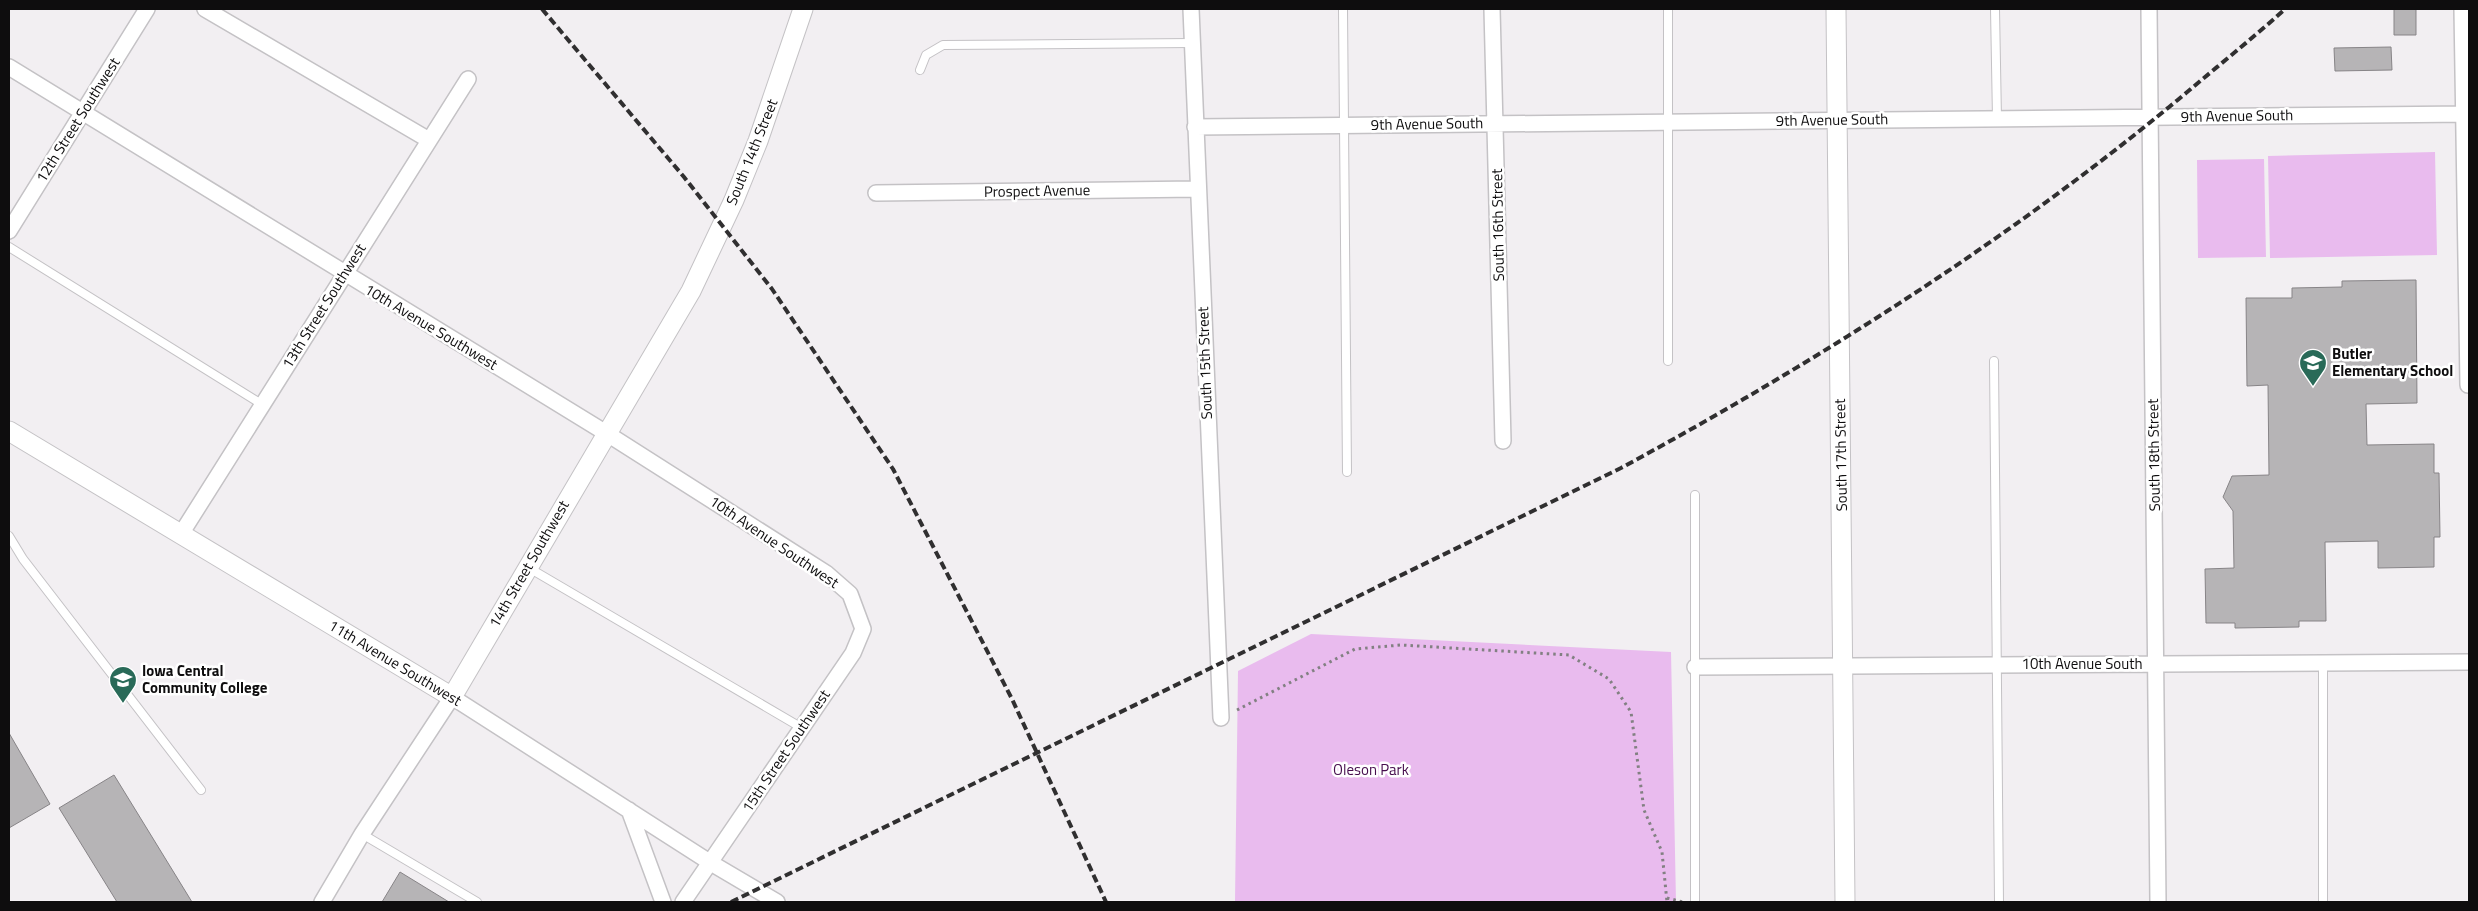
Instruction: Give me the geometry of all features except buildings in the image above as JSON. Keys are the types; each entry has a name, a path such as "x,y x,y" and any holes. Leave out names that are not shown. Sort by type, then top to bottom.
{"street":[{"path":"205,9 429,140"},
{"name":"South 14th Street","path":"691,291 734,200 755,149 803,9"},
{"name":"South 15th Street","path":"1191,9 1197,189 1221,718"},
{"name":"South 16th Street","path":"1492,9 1503,442"},
{"name":"South 17th Street","path":"1836,9 1845,902"},
{"name":"South 18th Street","path":"2149,9 2158,902"},
{"path":"2462,9 2467,114 2468,385"},
{"name":"12th Street Southwest","path":"9,231 142,11"},
{"name":"10th Avenue Southwest","path":"9,67 606,433 826,573 850,594"},
{"name":"13th Street Southwest","path":"181,534 468,78"},
{"name":"9th Avenue South","path":"1195,127 2467,114"},
{"name":"Prospect Avenue","path":"876,193 1197,189"},
{"name":"14th Street Southwest","path":"322,902 362,834 452,697 691,291"},
{"name":"11th Avenue Southwest","path":"9,431 452,697 711,863 777,902"},
{"name":"15th Street Southwest","path":"683,902 853,653 863,629 850,594"},
{"name":"10th Avenue South","path":"1695,667 2469,662"},
{"path":"629,810 663,902"}],"lane":[{"path":"1343,9 1347,472"},
{"path":"1668,9 1670,122 1668,361"},
{"path":"1996,9 1996,119"},
{"path":"920,70 926,55 943,45 1192,43"},
{"path":"9,247 263,405"},
{"path":"1994,361 1999,902"},
{"path":"1695,495 1695,902"},
{"path":"9,536 23,559 201,790"},
{"path":"528,567 802,728"},
{"path":"2322,662 2322,902"},
{"path":"362,834 478,902"}],"path":[{"path":"1221,718 1355,649 1401,645 1569,655 1609,680 1631,712 1644,810 1662,852 1667,900 1686,902"}],"green space":[{"path":"2435,152 2437,255 2270,258 2268,156"},
{"path":"2264,159 2266,257 2198,258 2197,160"},
{"name":"Oleson Park","path":"1311,634 1671,652 1676,902 1235,902 1238,671"}],"railway":[{"path":"542,9 684,177 772,289 893,469 1012,699 1106,902"},
{"path":"731,902 1621,468 1695,427 1841,340 1983,247 2052,198 2120,146 2285,9"}],"place":[{"name":"Butler Elementary School","path":"2313,387"},
{"name":"Iowa Central Community College","path":"123,704"}]}
